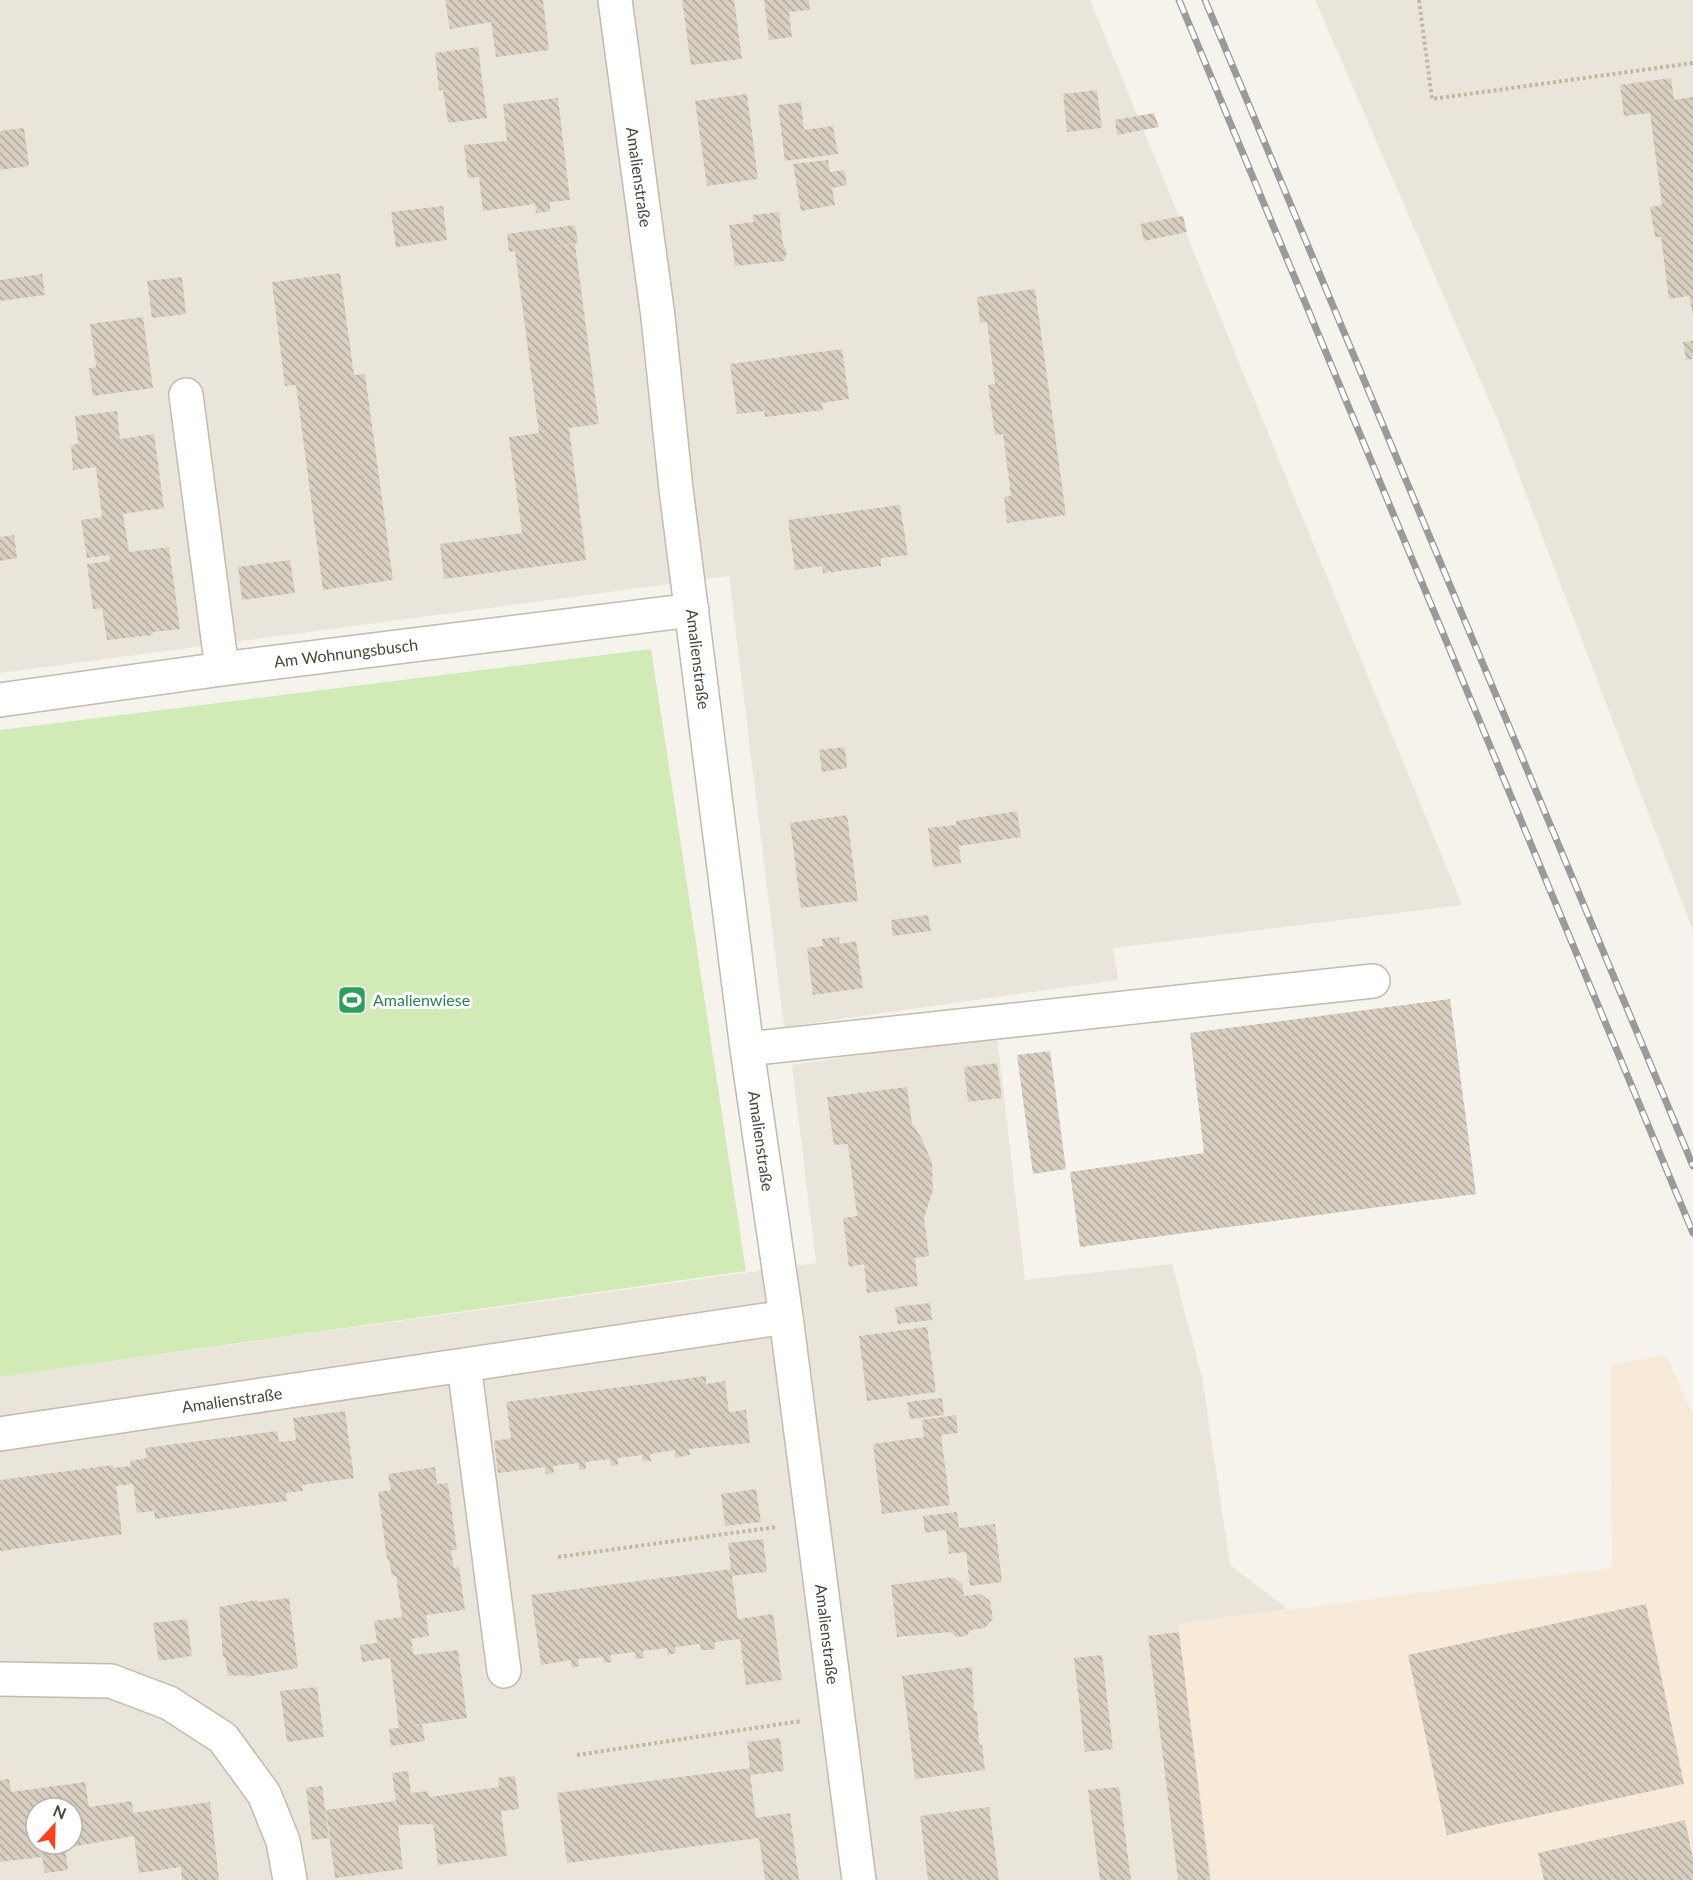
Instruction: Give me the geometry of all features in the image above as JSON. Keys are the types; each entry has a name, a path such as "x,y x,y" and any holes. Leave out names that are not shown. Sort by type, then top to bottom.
{"street":[{"name":"Amalienstraße","path":"615,0 658,317 747,1049 786,1317 859,1880"},
{"path":"186,396 222,669"},
{"name":"Am Wohnungsbusch","path":"0,700 222,669 692,610"},
{"path":"747,1049 1373,981"},
{"name":"Amalienstraße","path":"0,1434 786,1317"},
{"path":"464,1365 504,1671"},
{"path":"0,1679 111,1681 169,1703 223,1738 264,1794 283,1842 291,1880"}],"path":[{"path":"1419,0 1432,99 1693,63"},
{"path":"558,1557 813,1522"},
{"path":"577,1755 838,1716"}],"shaded area":[{"path":"0,0 1090,0 1462,905 1113,948 1118,980 784,1027 729,576 0,673"},
{"path":"1315,0 1693,0 1693,930 1498,421"},
{"path":"997,1035 1025,1280 1172,1264 1202,1377 1230,1565 1288,1609 1178,1624 1212,1880 0,1880 0,1377 816,1263 792,1065"},
{"path":"1666,1355 1693,1415 1693,1880 1212,1880 1178,1624 1612,1568 1610,1365"}],"green space":[{"name":"Amalienwiese","path":"651,649 746,1271 0,1377 0,730"}],"building":[{"path":"445,0 543,0 549,50 496,57 491,22 450,29"},
{"path":"682,0 734,0 742,59 691,65"},
{"path":"764,0 809,0 810,10 789,12 792,37 769,40"},
{"path":"478,47 487,118 448,123 443,90 439,90 435,53"},
{"path":"1671,78 1674,100 1693,97 1693,316 1689,296 1669,299 1661,237 1655,237 1650,207 1662,205 1650,113 1624,116 1620,85"},
{"path":"1097,90 1102,128 1067,132 1063,94"},
{"path":"747,94 758,179 707,186 695,101"},
{"path":"558,98 570,200 550,202 550,211 536,213 535,204 483,211 479,177 468,178 464,145 507,141 503,104"},
{"path":"801,102 804,130 833,126 838,154 785,161 778,105"},
{"path":"1154,113 1159,127 1117,135 1115,120"},
{"path":"24,128 29,166 0,170 0,131"},
{"path":"828,160 830,172 844,170 847,185 832,188 835,205 801,211 793,164"},
{"path":"443,206 447,240 396,247 391,212"},
{"path":"779,212 783,244 787,253 784,261 735,266 729,225 754,222 752,215"},
{"path":"1183,216 1187,232 1144,241 1140,224"},
{"path":"575,225 578,243 548,247 575,244 599,424 569,428 586,560 444,579 440,544 522,533 509,437 539,433 515,251 509,252 507,234"},
{"path":"340,273 354,375 365,374 393,580 323,590 296,385 285,386 272,282"},
{"path":"42,274 45,295 0,301 0,280"},
{"path":"182,277 186,314 152,318 147,281"},
{"path":"1035,289 1066,515 1007,523 1004,497 1011,496 1003,434 995,435 988,385 995,384 987,322 980,323 977,297"},
{"path":"143,317 153,388 93,396 89,368 96,367 90,324"},
{"path":"1693,341 1693,359 1686,360 1683,342"},
{"path":"842,349 849,399 822,403 823,410 765,417 764,411 737,414 730,364"},
{"path":"117,411 120,439 154,434 164,508 123,514 129,552 169,547 180,629 152,632 153,635 107,640 102,608 93,609 87,564 110,561 109,555 87,558 81,520 102,517 96,467 73,470 71,445 78,444 75,416"},
{"path":"900,505 908,555 881,558 881,566 823,573 822,566 795,570 788,520"},
{"path":"14,535 17,558 0,561 0,537"},
{"path":"290,560 295,593 242,600 238,567"},
{"path":"845,747 847,768 822,772 819,750"},
{"path":"1017,811 1021,837 959,846 961,863 933,867 928,828 956,825 956,821"},
{"path":"847,815 858,901 801,908 790,823"},
{"path":"928,915 931,931 893,936 891,920"},
{"path":"839,937 840,944 856,941 863,988 813,995 807,948 823,946 822,939"},
{"path":"1450,999 1476,1194 1080,1247 1070,1172 1204,1153 1190,1033"},
{"path":"1050,1051 1066,1169 1033,1174 1017,1055"},
{"path":"997,1063 1002,1098 968,1102 964,1067"},
{"path":"907,1087 912,1124 922,1139 932,1163 933,1190 924,1218 929,1256 915,1258 918,1286 867,1293 864,1264 849,1267 843,1218 857,1216 848,1144 834,1145 827,1097"},
{"path":"930,1303 932,1320 898,1324 895,1307"},
{"path":"927,1327 936,1392 867,1401 859,1336"},
{"path":"706,1376 706,1384 725,1381 729,1412 746,1410 750,1443 689,1449 690,1455 675,1458 675,1450 650,1454 651,1461 643,1461 642,1455 618,1458 618,1465 611,1466 610,1459 585,1462 586,1469 579,1470 578,1463 553,1466 554,1473 546,1474 545,1467 498,1473 494,1441 511,1438 506,1402"},
{"path":"942,1398 944,1415 910,1419 907,1402"},
{"path":"345,1411 354,1478 302,1485 303,1491 286,1493 287,1501 155,1519 154,1511 137,1513 133,1484 116,1486 122,1534 0,1551 0,1480 113,1465 113,1468 131,1466 130,1461 147,1458 145,1448 277,1431 279,1442 296,1440 293,1418"},
{"path":"956,1415 958,1433 941,1435 950,1505 882,1514 873,1444 924,1437 922,1420"},
{"path":"435,1467 437,1484 448,1483 457,1550 451,1550 454,1568 459,1567 465,1610 426,1615 429,1636 411,1639 414,1655 458,1650 467,1718 408,1726 422,1725 425,1741 391,1746 389,1729 399,1728 390,1658 362,1662 360,1645 377,1643 374,1621 402,1617 396,1576 392,1575 389,1559 387,1559 378,1492 391,1490 388,1474"},
{"path":"756,1489 761,1522 725,1526 721,1494"},
{"path":"957,1512 959,1528 995,1524 1002,1582 970,1586 966,1552 949,1554 946,1530 925,1533 923,1516"},
{"path":"763,1539 767,1572 732,1576 738,1619 773,1614 782,1680 746,1685 740,1639 715,1642 715,1649 708,1650 701,1650 700,1644 675,1647 676,1653 668,1655 667,1648 643,1651 644,1658 636,1659 635,1652 610,1655 612,1662 604,1663 603,1657 578,1659 579,1666 572,1668 571,1660 541,1665 531,1595 731,1569 728,1543"},
{"path":"953,1577 962,1584 964,1596 981,1594 990,1601 993,1619 985,1628 970,1630 967,1636 956,1637 951,1632 897,1637 891,1585"},
{"path":"289,1598 298,1668 246,1677 246,1675 228,1676 225,1657 223,1657 219,1607 257,1600 257,1602"},
{"path":"1646,1604 1684,1784 1447,1835 1408,1655"},
{"path":"187,1619 192,1656 159,1661 153,1623"},
{"path":"1179,1632 1210,1880 1178,1880 1148,1636"},
{"path":"1102,1655 1113,1749 1085,1752 1074,1658"},
{"path":"972,1667 974,1711 977,1711 979,1745 982,1744 985,1770 915,1779 902,1676"},
{"path":"317,1687 324,1737 287,1742 280,1691"},
{"path":"780,1738 784,1771 750,1775 756,1818 790,1813 799,1880 765,1880 759,1838 567,1863 557,1793 750,1768 747,1742"},
{"path":"408,1771 411,1793 428,1791 429,1797 499,1787 498,1778 515,1776 519,1809 501,1811 507,1856 438,1865 433,1824 398,1825 403,1869 335,1878 326,1810 395,1801 397,1809 392,1773"},
{"path":"9,1779 11,1792 85,1782 89,1807 132,1801 133,1813 210,1802 219,1880 182,1880 181,1867 139,1873 134,1836 84,1845 84,1796 24,1796 24,1856 66,1856 68,1870 45,1873 42,1857 0,1862 0,1780"},
{"path":"322,1786 329,1838 312,1840 306,1788"},
{"path":"1119,1787 1131,1880 1100,1880 1088,1790"},
{"path":"989,1807 999,1880 928,1880 920,1816"},
{"path":"1685,1820 1693,1859 1693,1880 1544,1880 1538,1853"}],"railway":[{"path":"1179,0 1693,1233"},
{"path":"1205,0 1693,1166"}],"place":[{"name":"Amalienwiese","path":"352,1000"}]}
